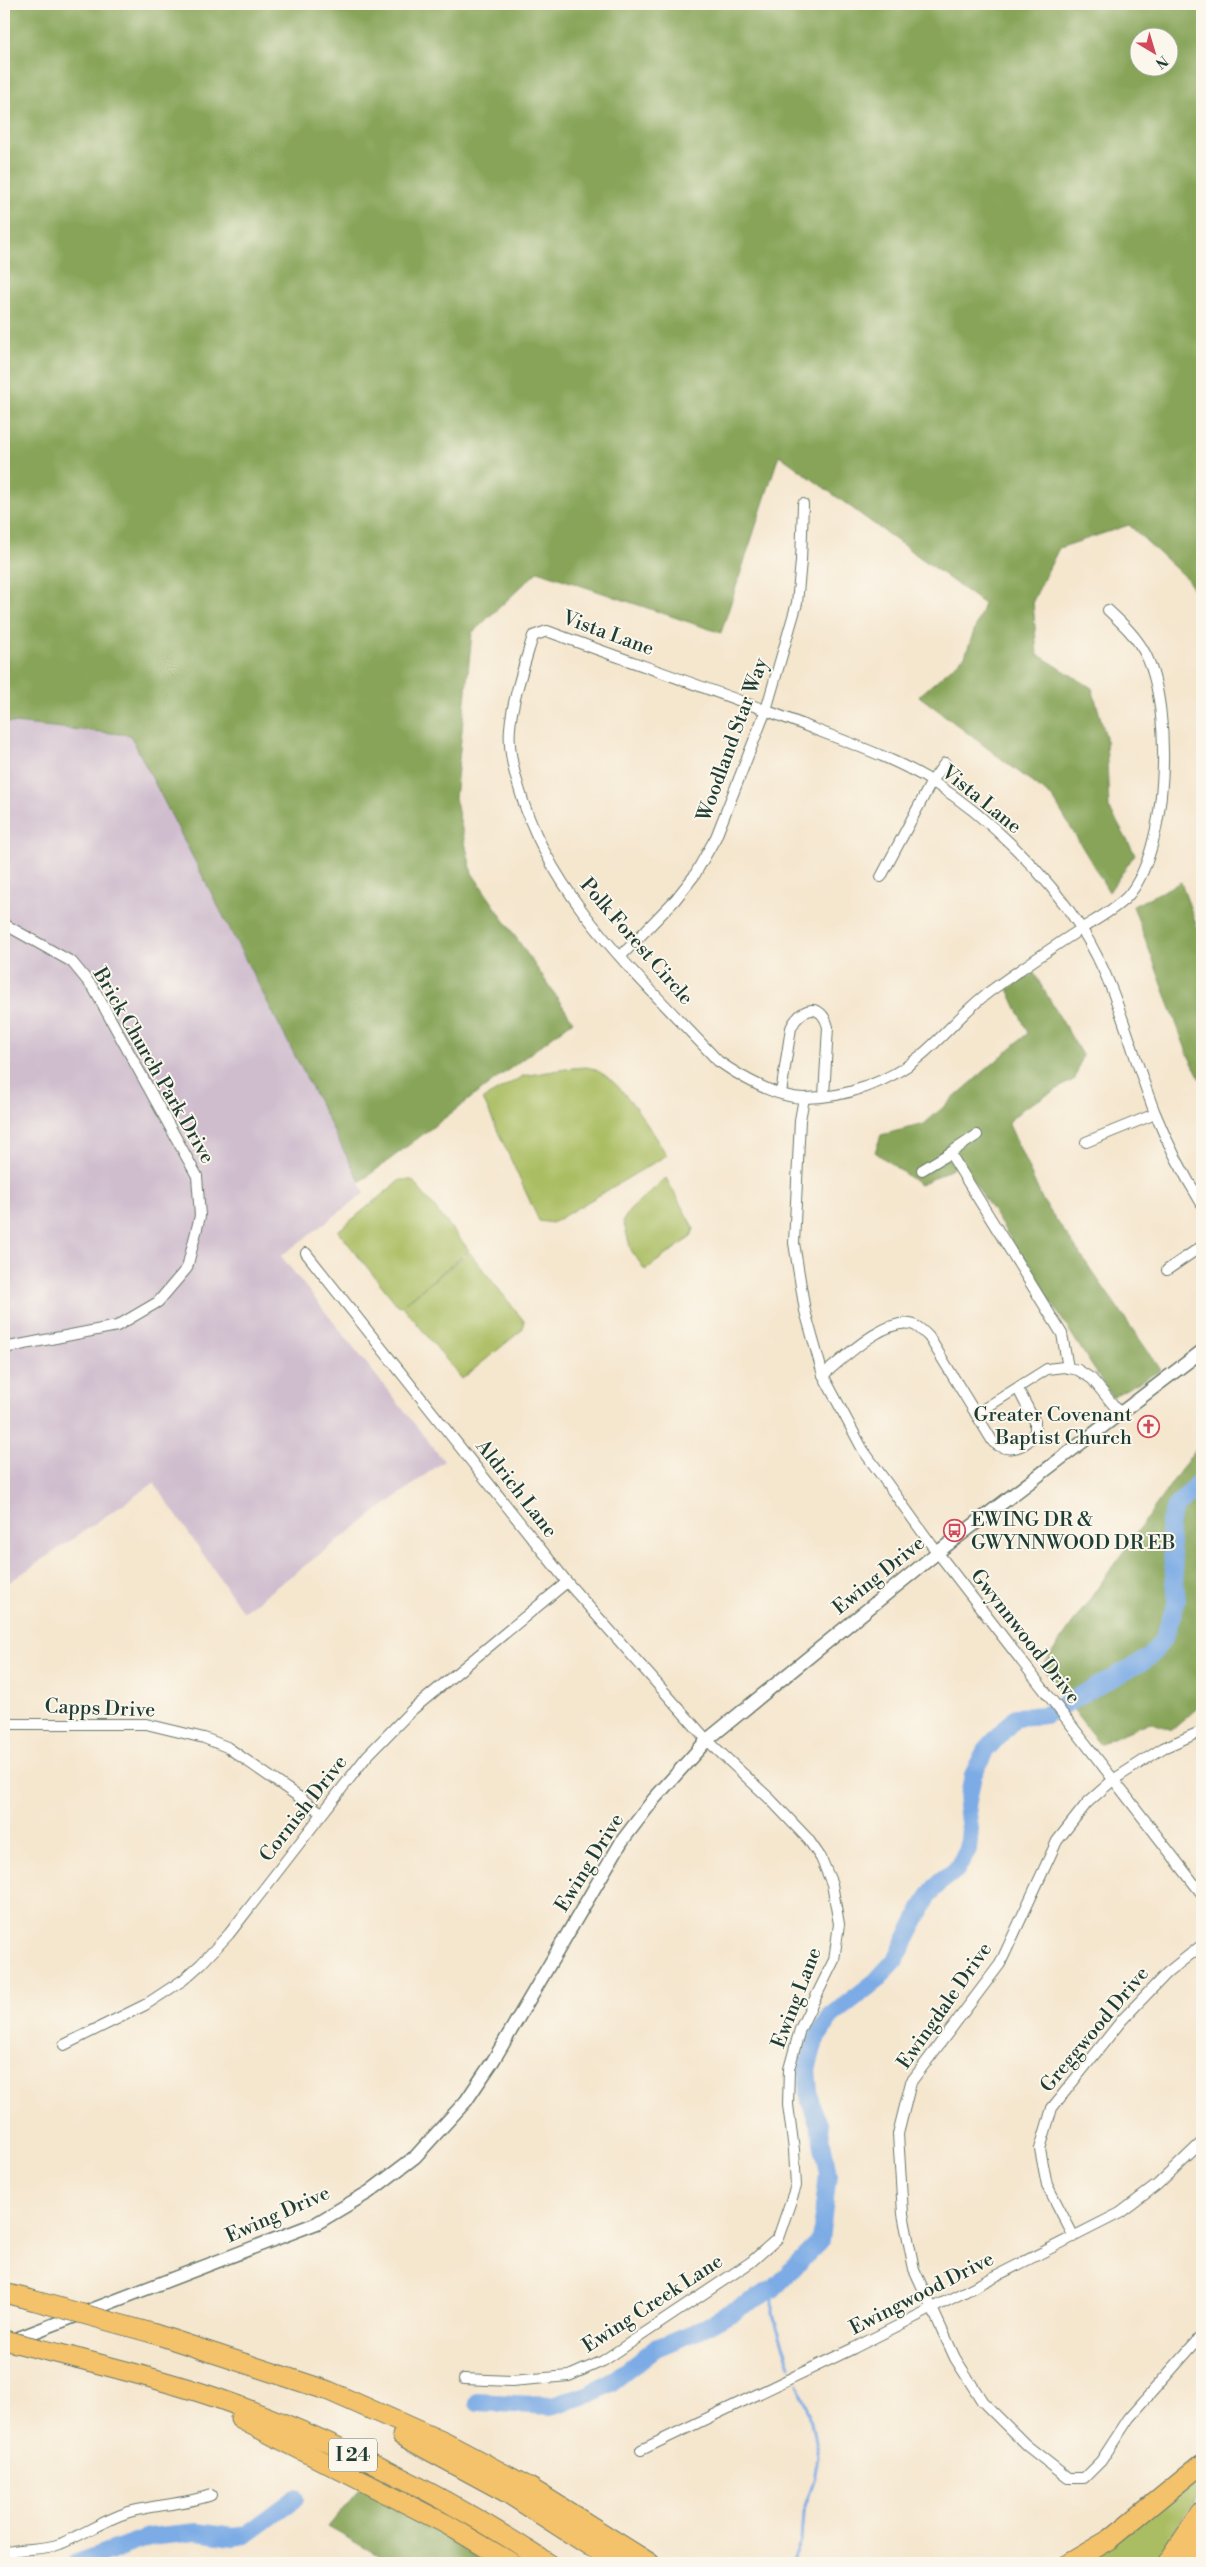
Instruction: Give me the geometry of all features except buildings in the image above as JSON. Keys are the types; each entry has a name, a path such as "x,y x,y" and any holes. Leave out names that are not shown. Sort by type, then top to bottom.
{"highway":[{"name":"I 24","path":"4,2293 152,2333 237,2363 412,2441 507,2493 616,2563"},
{"name":"I 24","path":"4,2340 146,2376 222,2400 293,2428 391,2473 461,2510 548,2563"},
{"path":"237,2363 329,2391 444,2442 529,2487 650,2563"},
{"path":"146,2376 346,2471 446,2524 512,2563"},
{"path":"1069,2563 1110,2539 1202,2464"},
{"path":"1167,2563 1202,2511"},
{"path":"1186,2563 1202,2539"}],"street":[{"name":"Woodland Star Way","path":"621,956 675,900 698,868 716,837 766,710 797,603 802,561 803,504"},
{"name":"Polk Forest Circle","path":"547,631 533,636 510,728 511,762 526,814 547,859 582,913 718,1061 742,1078 781,1093 804,1098 824,1096 873,1085 889,1078 920,1056 973,1004 1112,909 1136,884 1154,840 1161,800 1163,733 1154,679 1147,656 1136,637 1108,610"},
{"name":"Vista Lane","path":"547,631 766,710 862,748 932,781 994,829 1051,888 1082,929 1108,982 1155,1114 1181,1171 1202,1204"},
{"path":"881,877 932,781 945,764"},
{"name":"Brick Church Park Drive","path":"4,924 72,962 94,990 197,1176 200,1216 187,1268 158,1302 117,1326 4,1348"},
{"path":"781,1093 791,1028 796,1018 804,1012 812,1010 820,1013 825,1018 828,1026 824,1096"},
{"name":"Gwynnwood Drive","path":"804,1098 800,1120 794,1243 805,1311 823,1375 863,1450 938,1552 1202,1894"},
{"path":"1086,1142 1155,1114"},
{"path":"922,1170 977,1135"},
{"path":"950,1153 1062,1334 1068,1368"},
{"path":"1168,1270 1202,1246"},
{"name":"Aldrich Lane","path":"306,1253 567,1582 707,1740"},
{"path":"823,1375 878,1332 904,1324 915,1325 929,1337 993,1442 1001,1449 1010,1449 1025,1444 1035,1431 1035,1422 1018,1389"},
{"name":"Ewing Drive","path":"4,2344 316,2223 369,2192 415,2157 466,2101 493,2061 622,1841 654,1799 707,1740 938,1552 1202,1350"},
{"path":"976,1414 1047,1369 1068,1368 1078,1370 1092,1379 1120,1413"},
{"name":"Cornish Drive","path":"64,2045 145,2005 168,1991 201,1964 229,1934 367,1756 412,1710 567,1582"},
{"name":"Capps Drive","path":"4,1724 146,1724 204,1738 227,1747 322,1813"},
{"name":"Ewingdale Drive","path":"1202,1731 1163,1748 1113,1780 1087,1803 1057,1841 1000,1964 911,2082 898,2134 903,2214 914,2268 931,2309 955,2358 982,2401 1026,2445 1068,2478 1084,2478 1100,2461 1129,2418 1202,2335"},
{"name":"Ewing Lane","path":"707,1740 770,1799 808,1839 821,1858 832,1884 839,1924 834,1960 800,2029 789,2069 788,2105 794,2150 796,2186 784,2226"},
{"name":"Greggwood Drive","path":"1074,2237 1047,2185 1040,2149 1052,2108 1122,2020 1167,1973 1202,1945"},
{"name":"Ewingwood Drive","path":"641,2450 931,2309 1120,2214 1157,2185 1202,2142"},
{"name":"Ewing Creek Lane","path":"464,2379 511,2381 569,2376 603,2362 751,2262 778,2238 784,2226"},
{"path":"4,2553 19,2548 48,2547 82,2534 98,2524 131,2512 176,2505 211,2494"}],"shaded area":[{"path":"4,722 130,735 237,927 365,1193 281,1256 444,1461 243,1612 154,1483 4,1586"}],"green space":[{"path":"4,4 1202,4 1202,607 1188,580 1129,525 1059,548 1033,601 1037,654 1092,688 1106,737 1109,808 1135,854 1109,892 1053,798 919,696 965,656 984,604 779,455 721,633 538,571 472,633 455,798 472,873 573,1021 360,1182 130,735 4,722"},
{"path":"1181,882 1202,941 1202,1082 1188,1055 1133,906"},
{"path":"1034,973 1082,1055 1075,1079 1024,1108 1008,1122 1043,1201 1161,1370 1112,1397 962,1163 920,1185 875,1152 881,1135 924,1124 1028,1033 1008,989"},
{"path":"572,1068 591,1068 603,1074 614,1083 634,1106 667,1155 552,1223 539,1221 483,1099 523,1076"},
{"path":"666,1178 694,1229 691,1237 645,1270 631,1250 623,1221 629,1211"},
{"path":"400,1180 412,1180 469,1250 405,1303 469,1252 524,1321 522,1330 462,1379 402,1305 399,1307 338,1231"},
{"path":"1202,1440 1202,1704 1172,1730 1150,1722 1099,1744 1042,1667"},
{"path":"1202,2471 1202,2490 1154,2563 1085,2563"},
{"path":"363,2485 502,2563 392,2563 328,2527"}],"waterway":[{"path":"478,2402 551,2406 590,2394 612,2382 656,2348 695,2332 773,2289 820,2241 828,2174 819,2125 810,2102 807,2069 815,2041 831,2016 876,1981 896,1959 929,1895 939,1883 956,1870 968,1850 970,1829 967,1806 973,1775 985,1751 1016,1717 1045,1715 1150,1657 1164,1638 1177,1601 1169,1524 1174,1509 1202,1479"},
{"path":"773,2289 773,2315 790,2366"},
{"path":"791,2563 801,2541 803,2512 814,2480 818,2456 809,2413 798,2384"},
{"path":"77,2563 149,2537 197,2532 233,2537 246,2535 296,2498"}],"place":[{"name":"Greater Covenant Baptist Church","path":"1148,1427"},
{"name":"EWING DR & GWYNNWOOD DR EB","path":"955,1531"}]}
